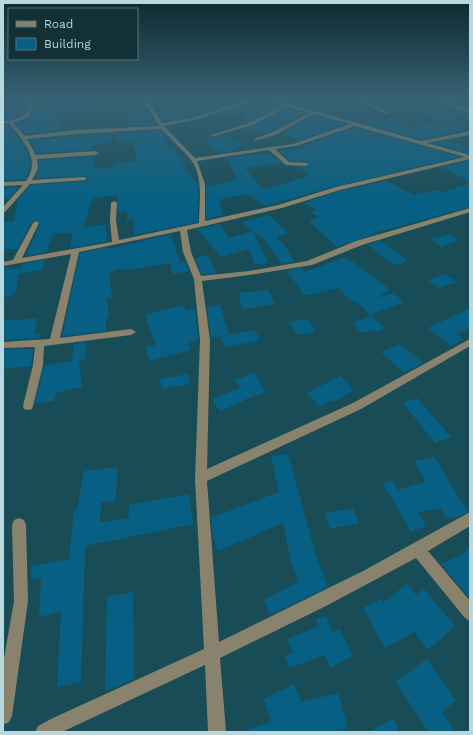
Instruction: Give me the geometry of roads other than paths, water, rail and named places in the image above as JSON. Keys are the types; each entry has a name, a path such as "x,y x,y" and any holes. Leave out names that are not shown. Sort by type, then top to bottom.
{"street":[{"path":"3,211 28,183 33,176 36,166 35,157 25,138 20,132"},
{"path":"25,138 73,132"},
{"path":"167,132 194,160 203,182 201,206 202,224"},
{"path":"213,136 224,132"},
{"path":"256,140 276,132"},
{"path":"194,160 294,145 330,132"},
{"path":"383,132 470,157"},
{"path":"421,143 470,133"},
{"path":"271,149 288,164 306,164"},
{"path":"35,157 96,153"},
{"path":"3,264 116,243 274,208 338,188 470,157"},
{"path":"3,184 84,179"},
{"path":"114,203 113,220 116,243"},
{"path":"198,279 249,273 309,263 359,243 470,210"},
{"path":"16,262 36,223"},
{"path":"183,228 186,252 198,279 205,340 201,478 217,732"},
{"path":"54,342 75,251"},
{"path":"3,345 54,342 131,332"},
{"path":"28,406 38,365 40,342"},
{"path":"201,478 357,406 470,342"},
{"path":"45,732 59,724 211,655 418,549 470,519"},
{"path":"3,716 21,601 19,525"},
{"path":"418,549 470,613"}]}
